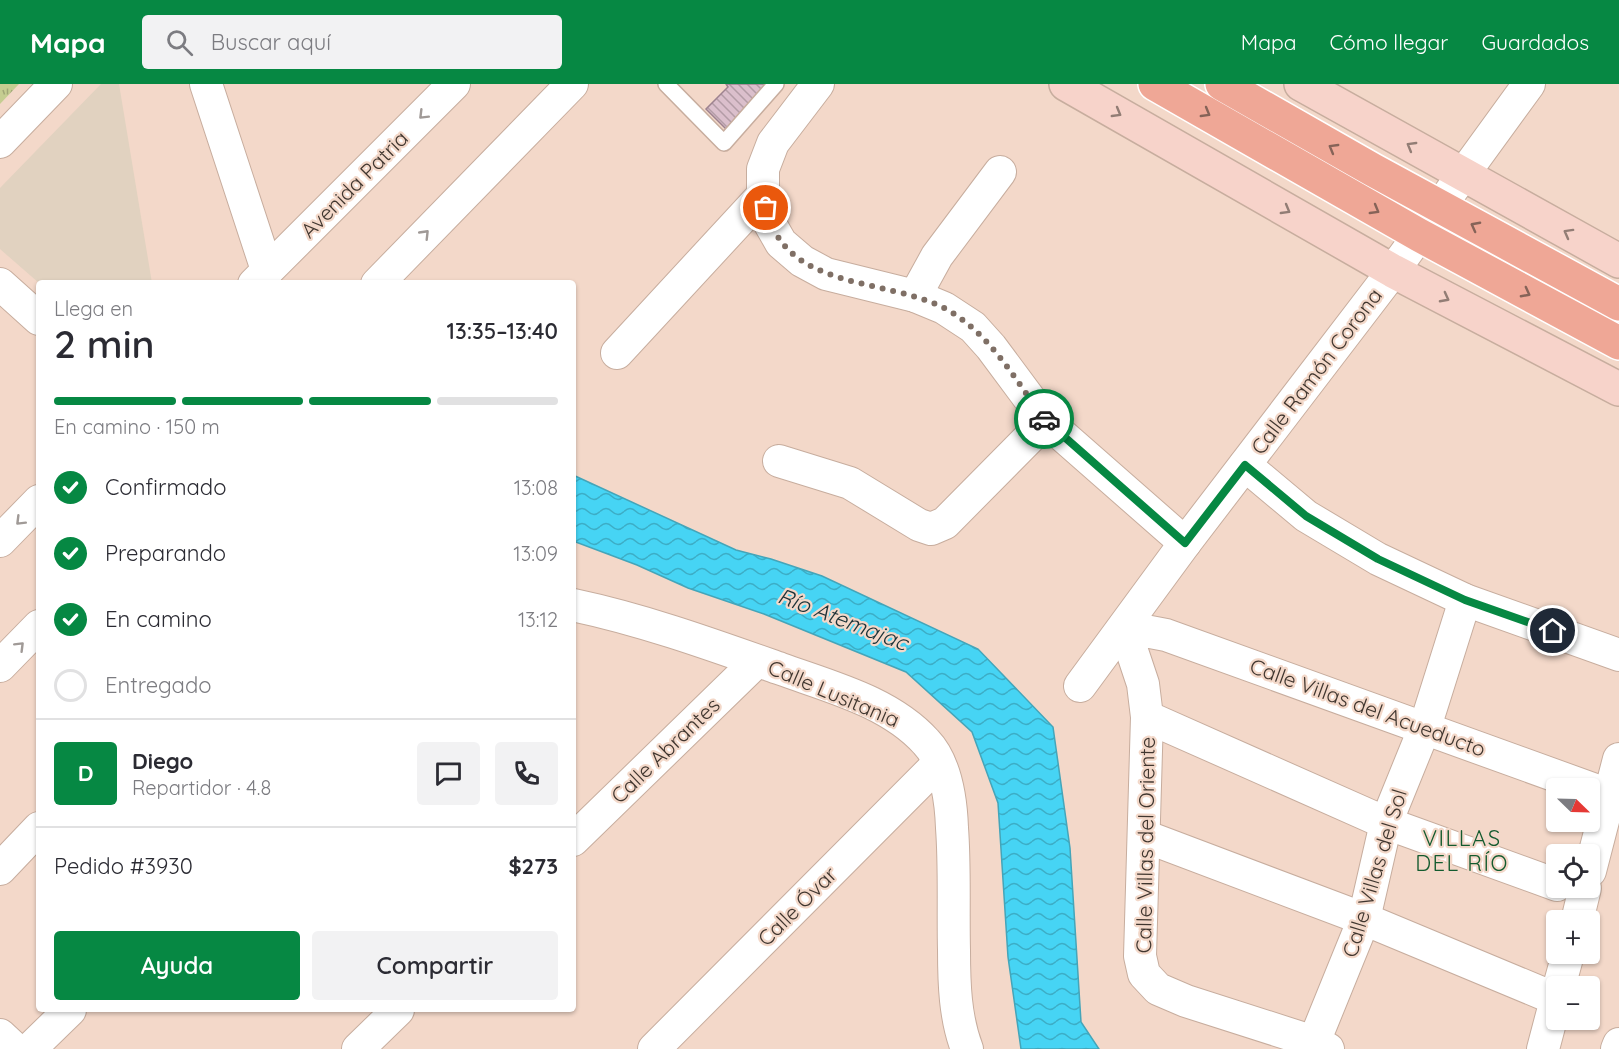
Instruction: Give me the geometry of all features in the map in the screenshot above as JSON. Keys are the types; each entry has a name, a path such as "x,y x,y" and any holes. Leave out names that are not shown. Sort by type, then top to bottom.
{"main road":[{"path":"1155,84 1419,235 1619,343"},
{"path":"1222,84 1619,304"}],"street":[{"path":"0,142 56,84"},
{"path":"206,84 261,277"},
{"name":"Avenida Patria","path":"261,277 454,84"},
{"path":"381,280 572,84"},
{"path":"818,84 773,143 763,169 763,195 769,222 781,243 802,261 826,274 915,296 944,308 973,327 991,347 1046,422 1185,543"},
{"path":"1066,84 1393,271 1619,389"},
{"path":"1301,84 1619,261"},
{"name":"Calle Ramón Corona","path":"1080,686 1185,543 1393,271 1529,84"},
{"path":"915,296 937,256 1000,172"},
{"path":"617,353 763,195"},
{"path":"0,284 36,315"},
{"path":"779,461 850,483 920,525 931,529 945,523 1046,422"},
{"path":"1245,465 1306,516 1378,559 1465,600 1619,655"},
{"path":"0,541 36,504"},
{"name":"Calle Villas del Sol","path":"1321,1046 1364,919 1386,823 1425,727 1465,600"},
{"name":"Calle Lusitania","path":"576,606 617,614 836,689 882,709 909,725 928,744 939,763 948,792 952,828 954,986 958,1044"},
{"name":"Calle Villas del Oriente","path":"1124,627 1143,684 1147,717 1140,956 1144,974 1158,989 1186,1001 1321,1046"},
{"name":"Calle Villas del Acueducto","path":"1124,627 1166,634 1610,795"},
{"path":"0,666 36,629"},
{"name":"Calle Abrantes","path":"576,837 758,661"},
{"path":"1147,717 1386,823 1546,880"},
{"path":"1593,844 1610,795 1619,759"},
{"name":"Calle Óvar","path":"654,1049 939,763"},
{"path":"0,869 36,831"},
{"path":"1144,836 1364,919 1546,993"},
{"path":"30,1049 68,1012"},
{"path":"358,1049 396,1012"},
{"path":"1543,1049 1548,1030"},
{"path":"0,1035 15,1049"},
{"path":"1617,1049 1619,1044"}],"lane":[{"path":"666,84 724,142 776,84"}],"shaded area":[{"path":"101,84 119,84 152,280 36,280 0,249 0,188"}],"green space":[{"path":"0,84 19,84 0,104"}],"water":[{"name":"Río Atemajac","path":"576,476 736,550 822,576 978,649 1053,727 1070,848 1081,1022 1099,1049 1021,1049 1008,957 998,803 972,732 906,672 764,614 688,588 637,565 576,542"}],"building":[{"path":"726,84 769,84 726,129 706,109 728,87"}],"way so far":[{"path":"766,208 769,222 781,243 802,261 826,274 915,296 944,308 973,327 991,347 1044,419"}],"district":[{"name":"VILLAS DEL RÍO","path":"1462,850"}],"route":[{"path":"1044,419 1185,543 1245,465 1306,516 1378,559 1465,600 1553,631"}]}
